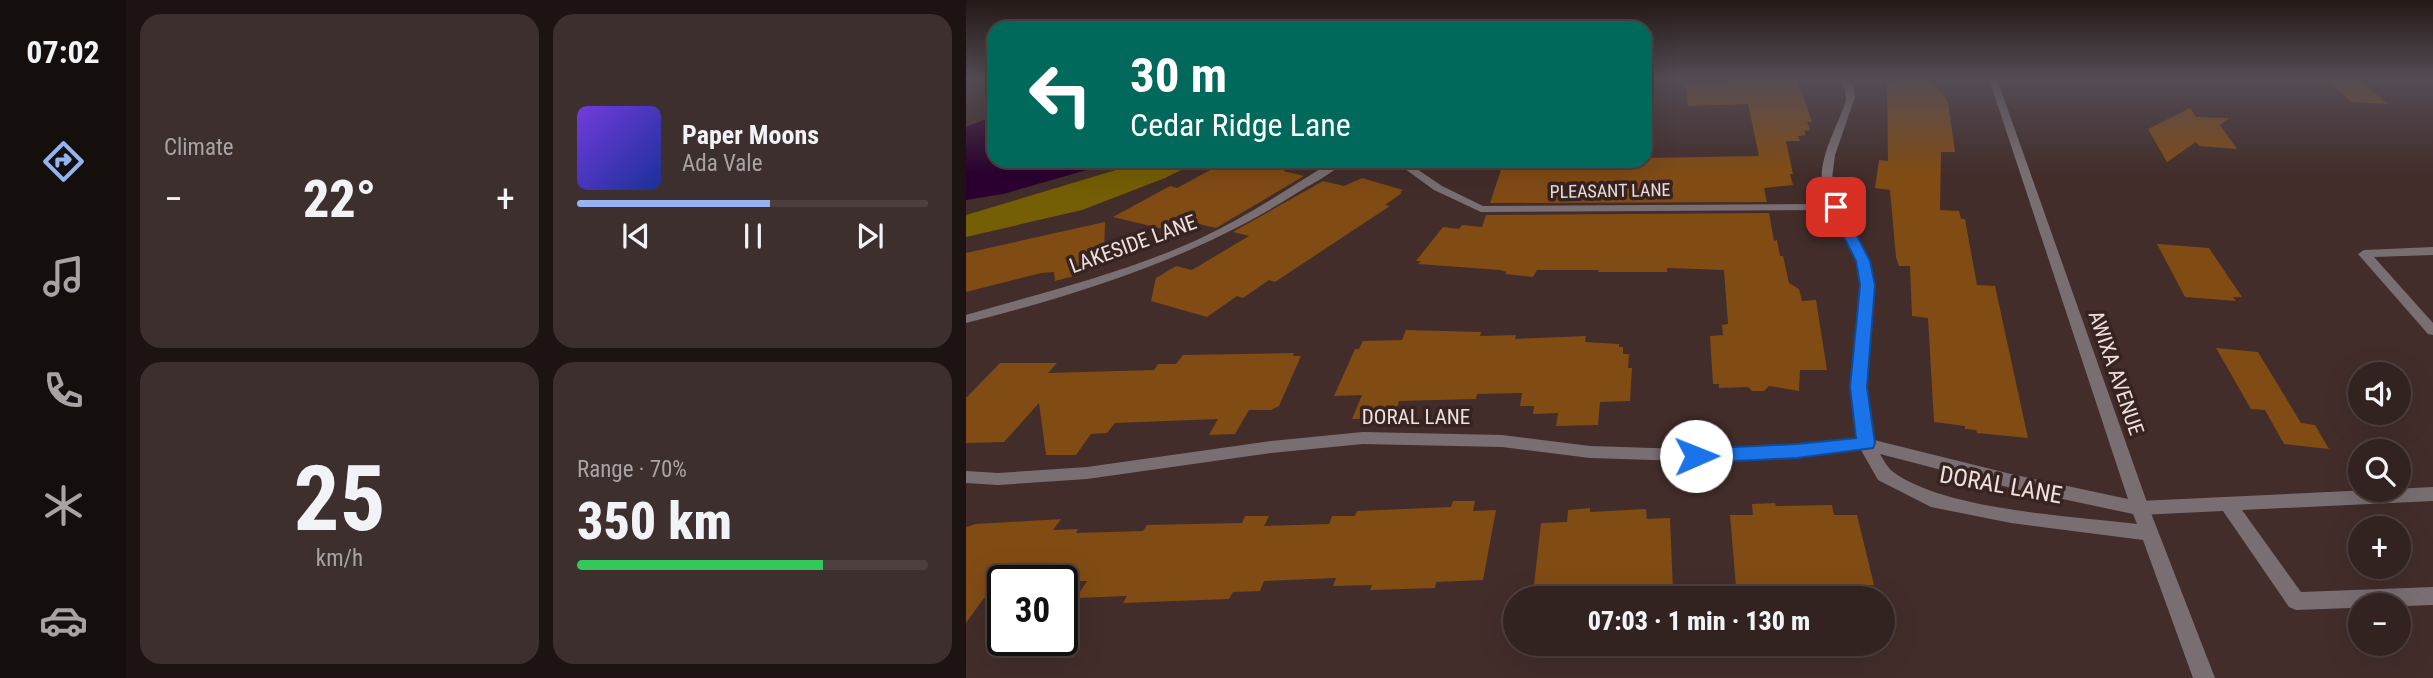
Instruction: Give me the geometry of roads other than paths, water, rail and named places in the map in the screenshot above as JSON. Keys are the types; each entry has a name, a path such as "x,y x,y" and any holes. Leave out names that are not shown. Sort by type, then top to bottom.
{"street":[{"path":"1846,111 1832,148 1826,180 1836,207 1863,261 1867,285 1859,387 1866,443"},
{"name":"AWIXA AVENUE","path":"2004,111 2140,508 2204,678"},
{"name":"LAKESIDE LANE","path":"966,319 1142,266 1183,250 1247,217 1328,168"},
{"name":"PLEASANT LANE","path":"1407,168 1422,180 1455,198 1481,208 1836,207"},
{"path":"2433,251 2364,254 2433,331"},
{"name":"DORAL LANE","path":"966,477 998,479 1087,473 1271,447 1363,438 1488,440 1590,452 1716,456 1866,443 2011,481 2140,508 2432,496"},
{"name":"DORAL LANE","path":"1866,443 1884,475 1931,500 2011,516 2150,533"},
{"path":"2228,504 2296,601 2433,596"}]}
